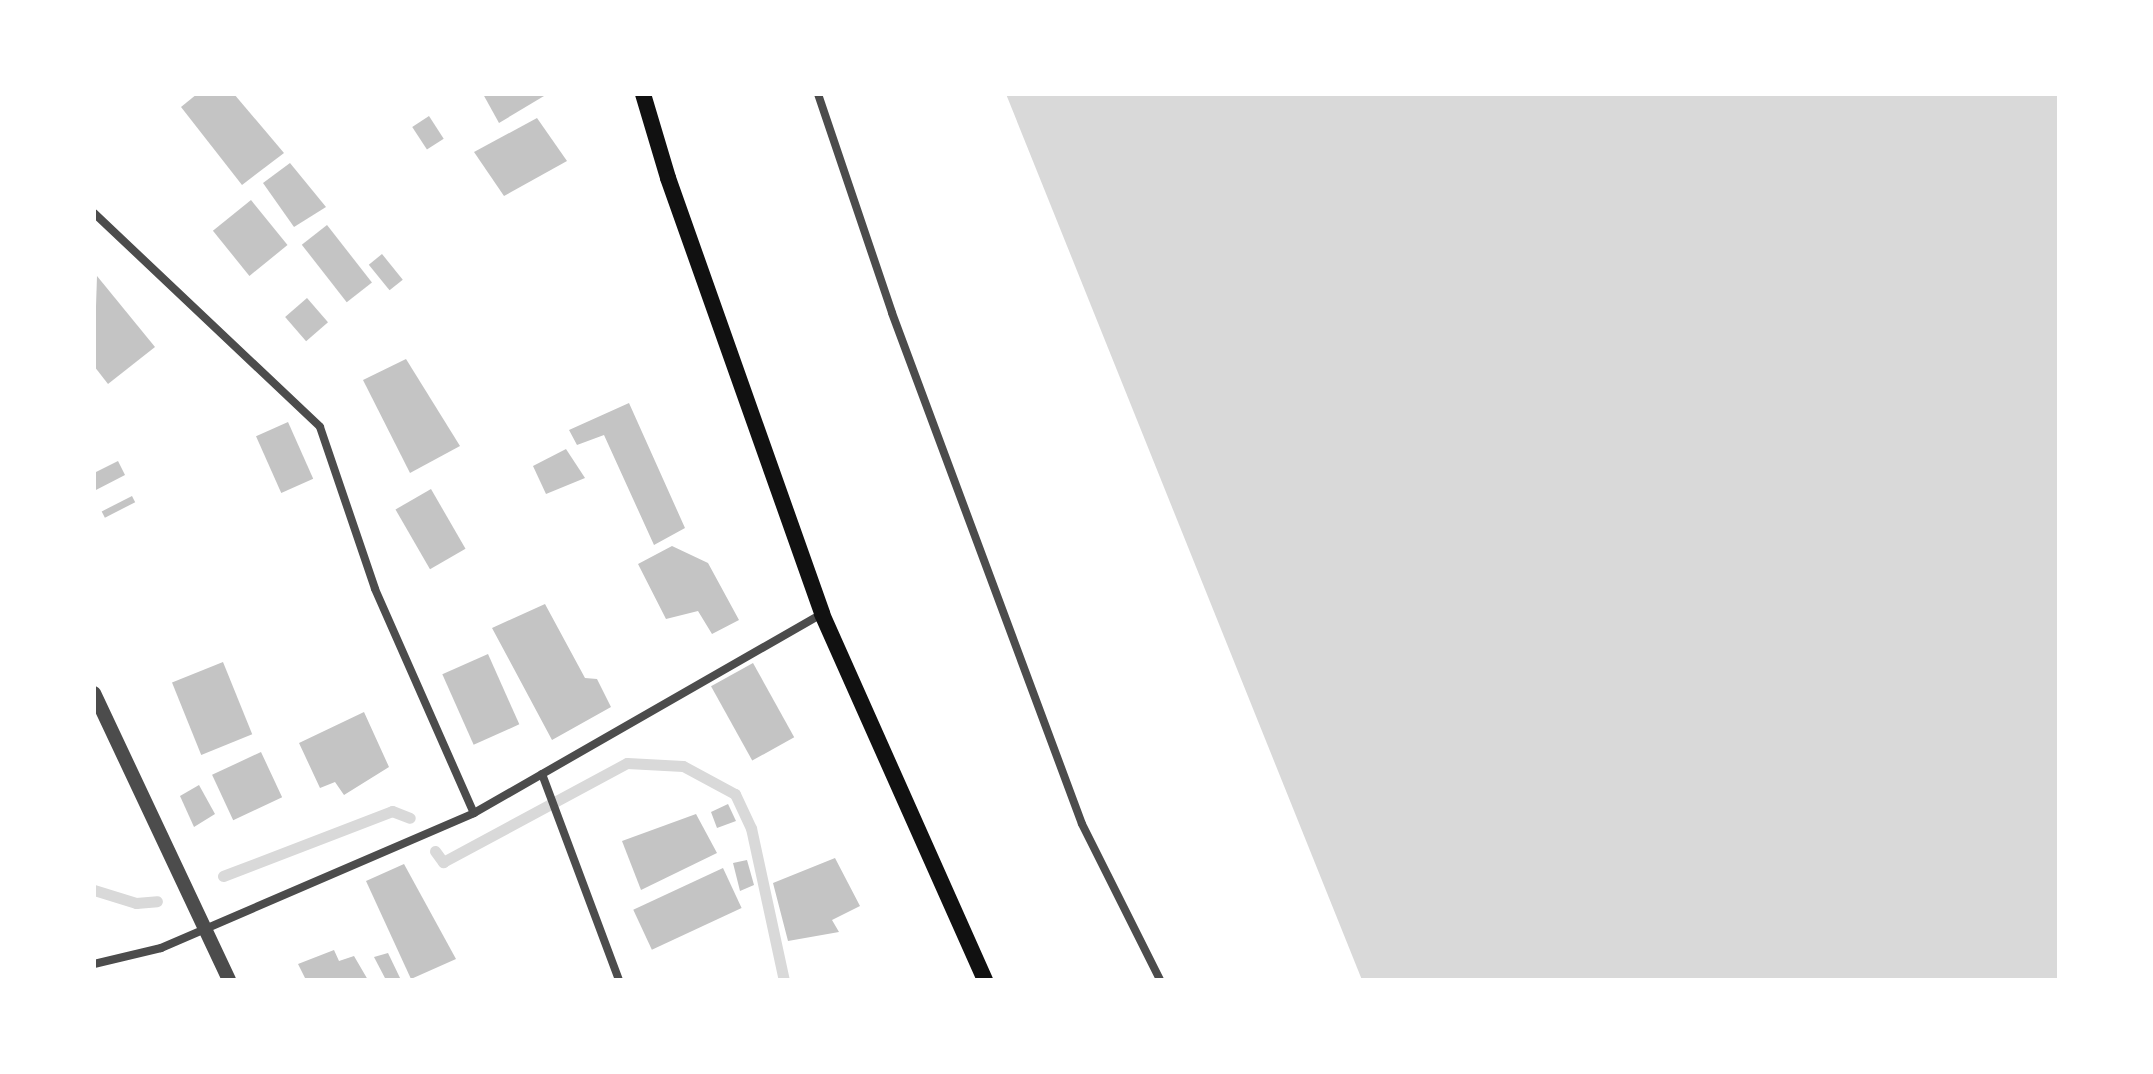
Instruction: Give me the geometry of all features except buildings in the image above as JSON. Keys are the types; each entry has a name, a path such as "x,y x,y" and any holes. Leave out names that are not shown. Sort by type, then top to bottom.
{"main road":[{"path":"643,94 668,178 822,614 985,980"}],"street":[{"path":"818,94 892,313 1082,824 1160,980"},
{"path":"94,213 320,427 375,589 474,813"},
{"path":"94,964 161,948 474,813 822,614"},
{"path":"94,693 229,980"},
{"path":"542,774 619,980"}],"shaded area":[{"path":"1006,94 2059,94 2059,980 1362,980"}],"waterway":[{"path":"435,851 443,862 627,763 683,766 735,794 751,828 784,980"},
{"path":"223,876 392,811 410,818"},
{"path":"94,890 136,903 157,901"}]}
